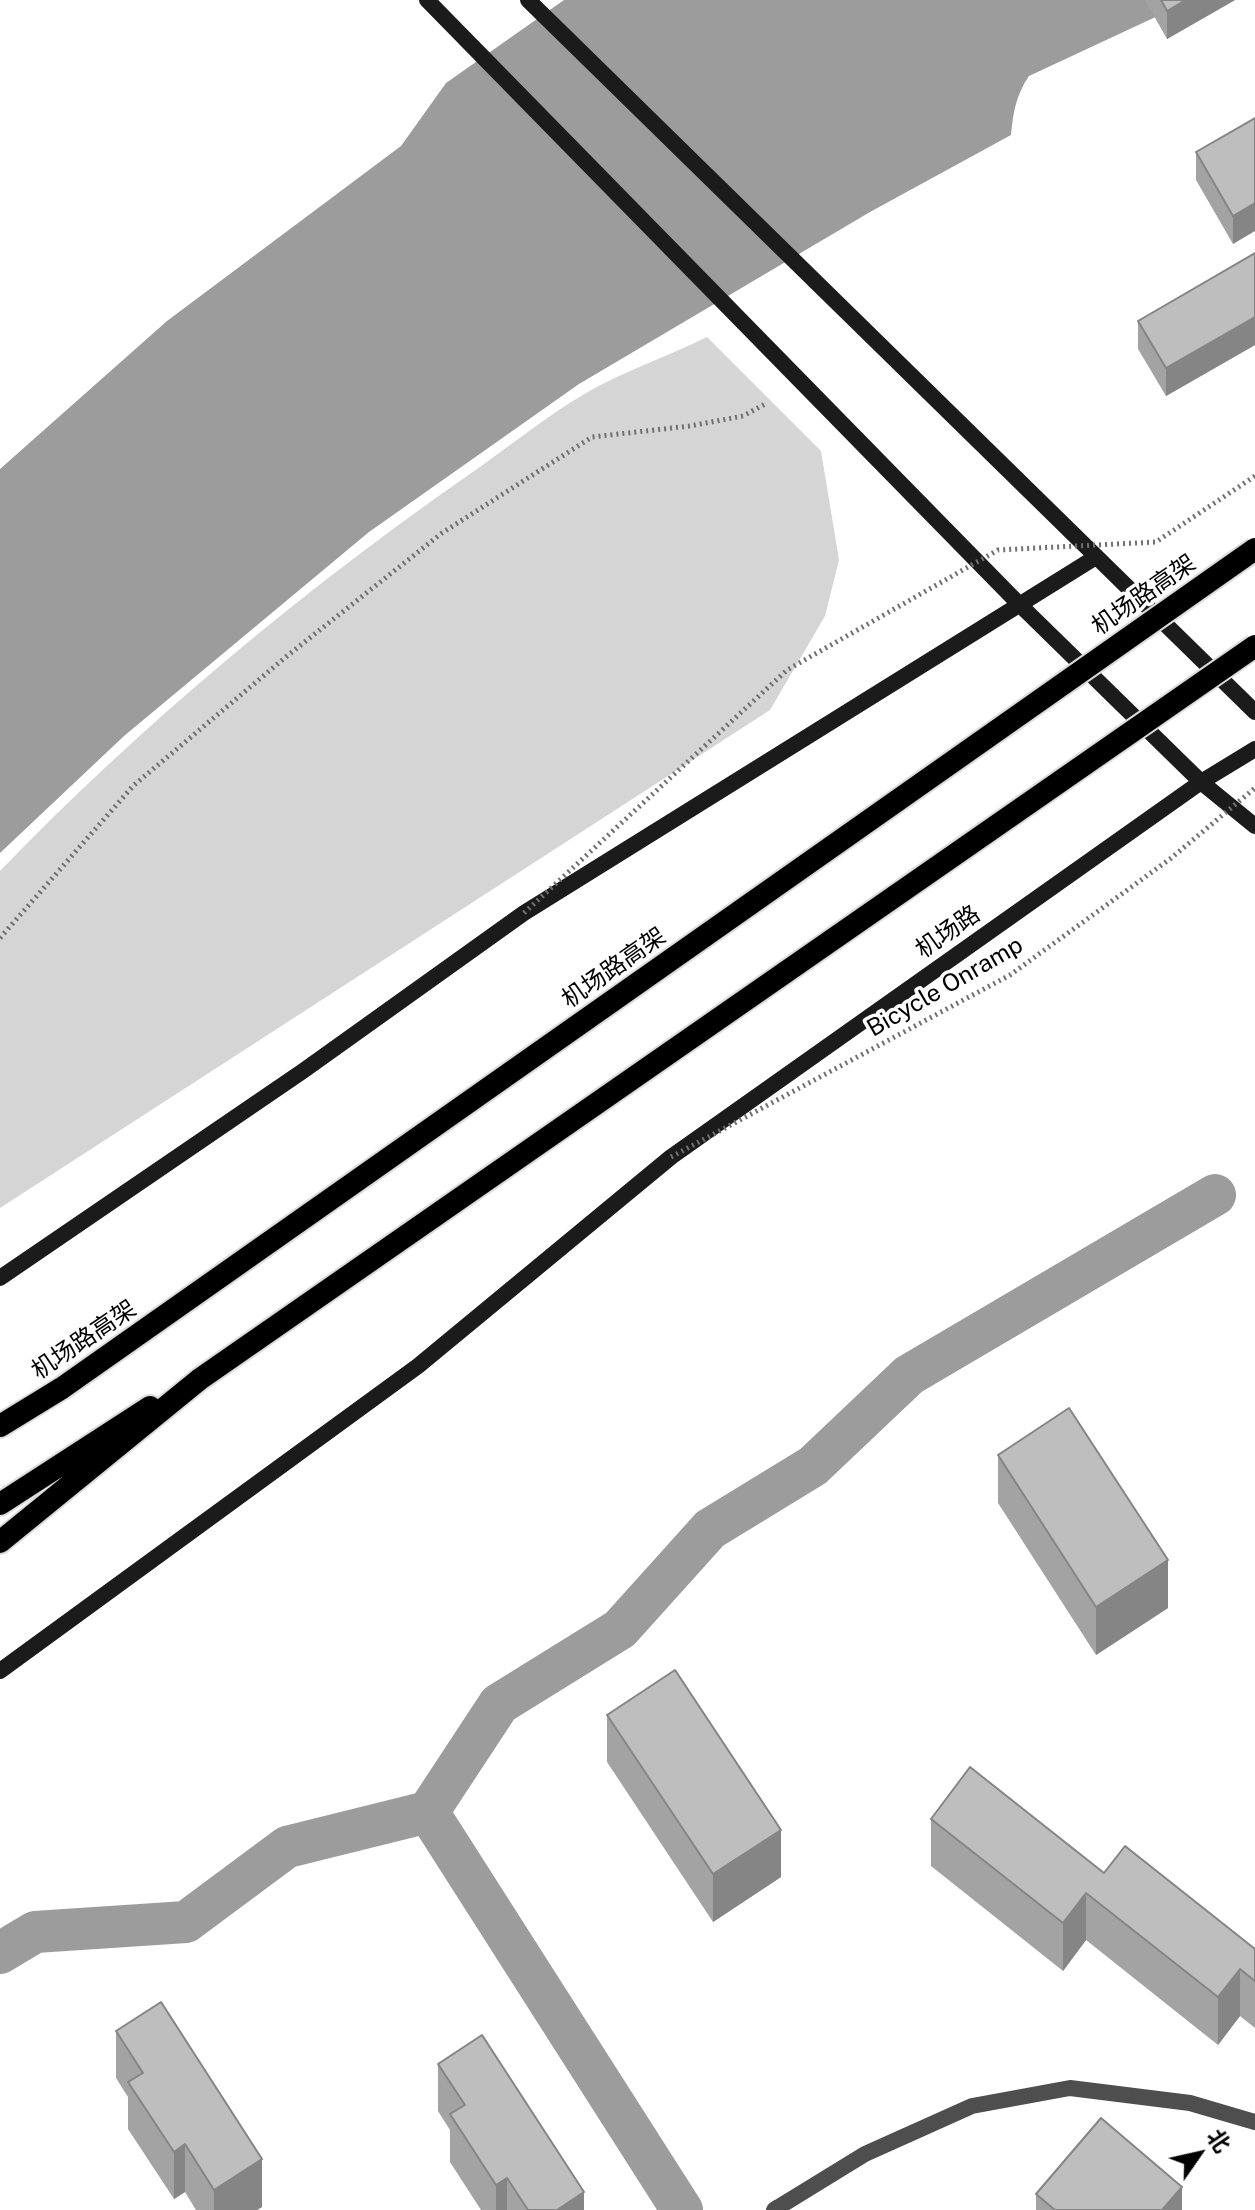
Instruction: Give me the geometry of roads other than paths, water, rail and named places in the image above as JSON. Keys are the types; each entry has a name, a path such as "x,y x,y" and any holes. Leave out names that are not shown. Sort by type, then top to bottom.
{"highway":[{"name":"机场路高架","path":"0,1426 62,1388 1255,549"},
{"path":"0,1542 200,1379 1255,646"},
{"path":"0,1504 125,1421 200,1379"},
{"path":"0,1414 62,1388"}],"main road":[{"path":"427,0 1018,603 1201,782 1255,826"},
{"path":"528,0 1255,712"},
{"path":"0,1278 303,1071 524,913 1096,557"},
{"name":"机场路","path":"0,1671 418,1366 671,1157 1201,782 1255,749"}],"lane":[{"path":"776,2209 865,2154 972,2106 1070,2088 1190,2103 1255,2122"}],"waterway":[{"path":"0,1953 35,1932 186,1922 287,1847 428,1812 499,1704 620,1629 710,1529 813,1466 909,1375 1215,1195"},
{"path":"428,1812 682,2210"}]}
